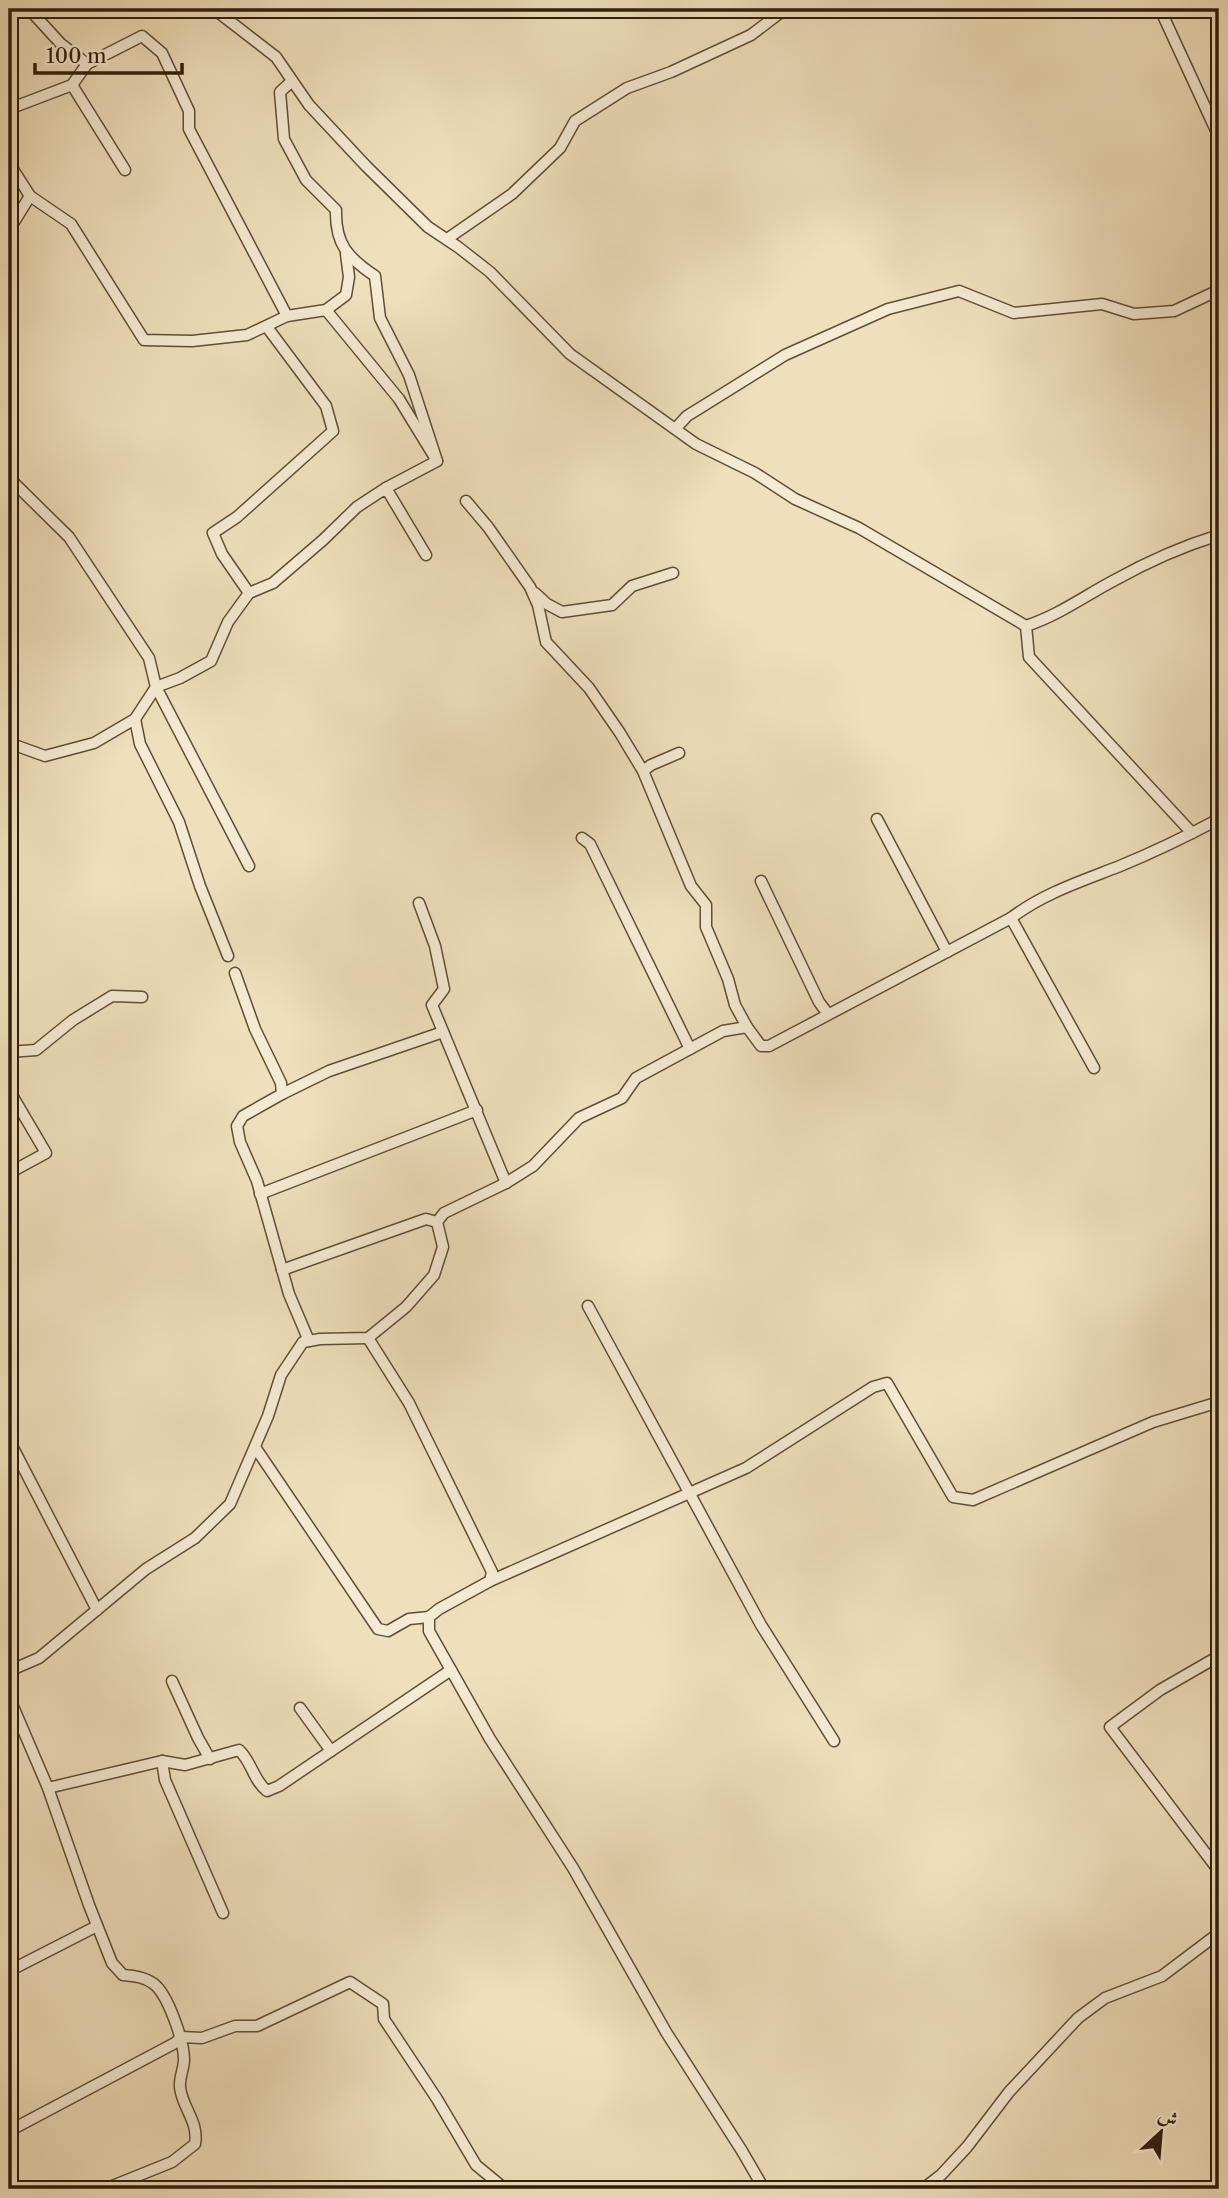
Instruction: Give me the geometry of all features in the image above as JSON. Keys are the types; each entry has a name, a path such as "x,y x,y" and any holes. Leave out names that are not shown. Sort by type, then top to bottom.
{"street":[{"path":"29,9 61,44 87,64"},
{"path":"214,9 276,57 309,106 366,166 428,227 489,272 570,354 696,444 755,473 795,499 859,527 1026,626 1052,617 1114,580 1176,550 1219,535"},
{"path":"447,239 512,194 560,148 575,121 627,88 671,72 751,35 785,9"},
{"path":"1160,9 1219,137"},
{"path":"9,109 72,85 87,64 142,36 162,53 189,111 189,129 287,316"},
{"path":"9,163 30,195 71,224 144,340 192,341 247,335 287,316 326,310 346,295 349,277 346,254 335,227 335,210 306,180 284,139 280,92 292,81"},
{"path":"72,85 125,170"},
{"path":"9,230 30,195"},
{"path":"346,254 375,276 380,318 410,374 437,461"},
{"path":"676,428 687,416 785,355 888,309 959,291 1014,313 1102,304 1134,314 1174,311 1219,290"},
{"path":"326,310 399,399 437,461"},
{"path":"249,593 222,554 213,533 237,517 332,431 326,406 267,327"},
{"path":"9,743 45,756 94,743 135,719 156,687 180,678 211,661 228,622 249,593 273,583 357,507 437,461"},
{"path":"9,478 69,537 149,658 156,687 249,866"},
{"path":"386,488 426,555"},
{"path":"466,501 488,527 530,587 547,604 562,612 612,604 632,586 673,573"},
{"path":"530,587 538,605 546,642 589,688 643,771 686,875 706,905 706,927 728,979 735,1005 761,1046 769,1045 947,952 1058,890 1122,865 1219,819"},
{"path":"1026,626 1029,657 1192,833"},
{"path":"135,719 140,744 179,822 200,886 229,956"},
{"path":"643,771 679,752"},
{"path":"877,819 947,952"},
{"path":"582,838 590,844 690,1049"},
{"path":"761,881 819,1002 828,1014"},
{"path":"419,903 435,946 444,989 432,1005 506,1183"},
{"path":"1011,918 1094,1068"},
{"path":"235,973 255,1029 281,1083 282,1094"},
{"path":"9,1052 36,1050 73,1020 112,996 142,997"},
{"path":"437,1222 444,1213 506,1183 533,1166 579,1118 622,1098 636,1078 723,1031 747,1027"},
{"path":"309,1341 289,1294 237,1126 243,1116 329,1071 443,1032"},
{"path":"9,1090 46,1153 9,1173"},
{"path":"260,1194 477,1110"},
{"path":"282,1270 426,1219 437,1222"},
{"path":"9,1670 39,1658 146,1569 195,1538 230,1504 268,1416 281,1375 303,1342 369,1338 406,1307 434,1275 443,1247 437,1222"},
{"path":"588,1306 761,1625 834,1741"},
{"path":"369,1338 409,1403 492,1572 490,1581"},
{"path":"255,1447 378,1629 388,1630 409,1619 429,1617 490,1581 746,1468 873,1387 887,1383 953,1497 973,1500 1153,1422 1219,1402"},
{"path":"9,1440 97,1610"},
{"path":"429,1617 429,1631 491,1739 573,1868 666,2032 764,2189"},
{"path":"1219,1656 1160,1690 1110,1727 1219,1871"},
{"path":"48,1788 162,1761 185,1765 239,1750 245,1756 258,1784 267,1791 279,1786 451,1670"},
{"path":"172,1681 210,1759"},
{"path":"9,1697 48,1788 112,1963 123,1975 141,1977 155,1984 181,2037 184,2060 180,2086 197,2131 195,2144 172,2162 105,2189"},
{"path":"300,1708 331,1751"},
{"path":"162,1761 165,1780 223,1913"},
{"path":"9,1971 97,1926"},
{"path":"923,2189 941,2175 967,2147 1009,2092 1078,2018 1105,1998 1162,1976 1219,1933"},
{"path":"9,2131 175,2043 181,2037 202,2038 235,2026 257,2026 351,1982 383,2004 384,2019 437,2099 475,2165 505,2189"}]}
